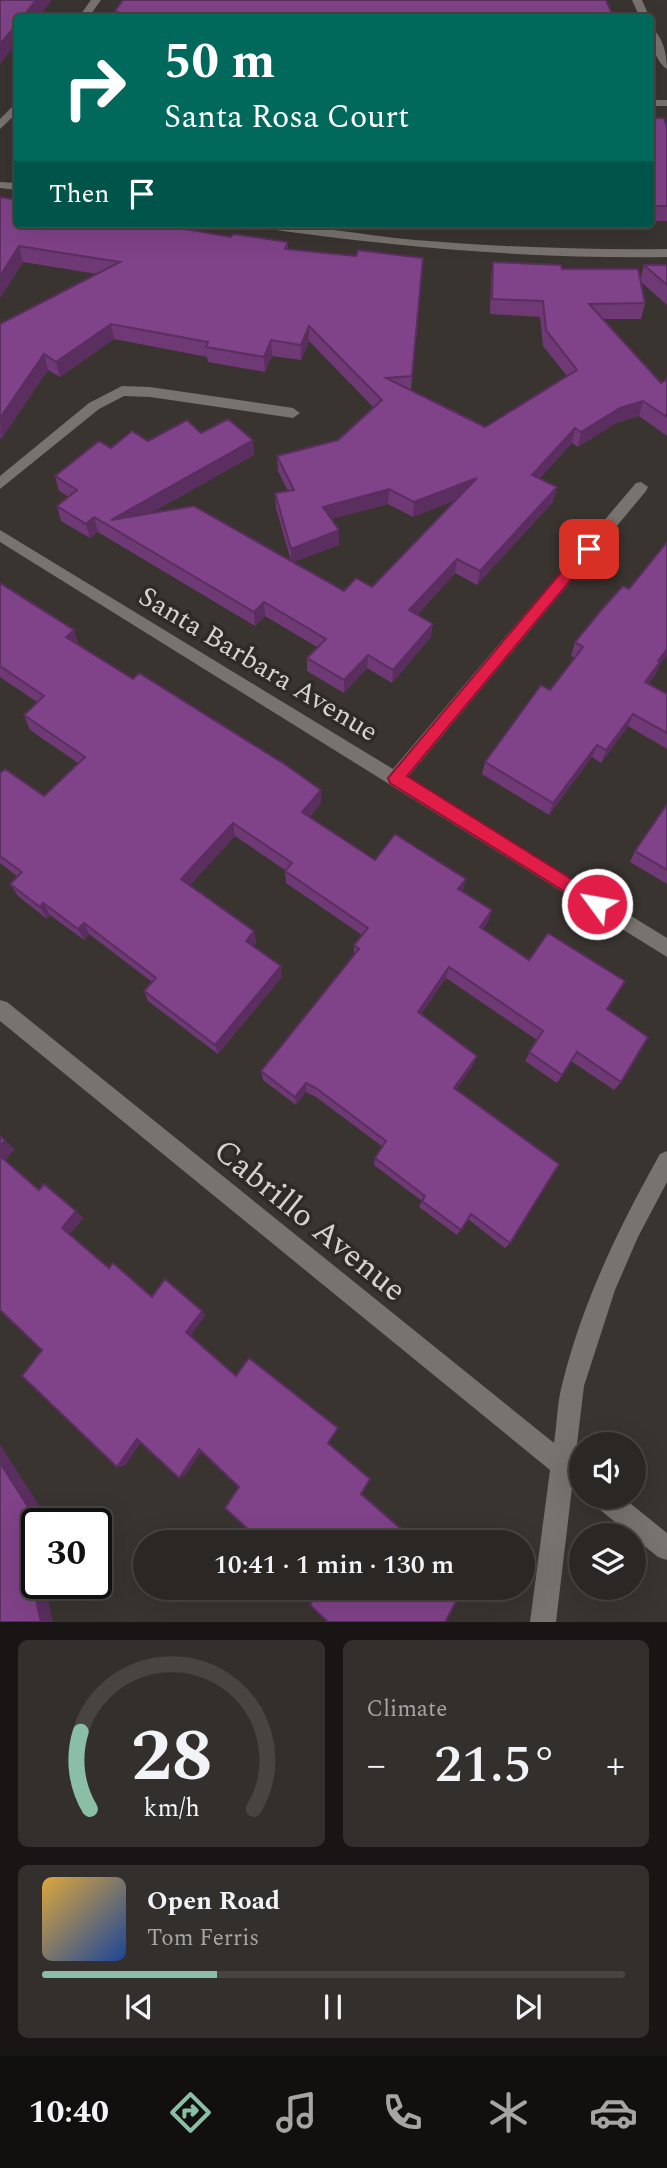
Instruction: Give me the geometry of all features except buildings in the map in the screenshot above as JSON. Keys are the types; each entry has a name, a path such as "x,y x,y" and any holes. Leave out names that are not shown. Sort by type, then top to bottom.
{"street":[{"path":"654,38 667,66"},
{"path":"0,126 14,109"},
{"path":"292,228 474,248 667,253"},
{"path":"0,484 94,406 122,391 150,392 293,413"},
{"path":"396,778 640,487"},
{"name":"Santa Barbara Avenue","path":"0,536 396,778 667,948"},
{"name":"Cabrillo Avenue","path":"0,1009 569,1471"},
{"path":"573,1432 573,1386 604,1289 630,1229 667,1161"},
{"path":"543,1622 569,1494"},
{"path":"618,1509 667,1548"}],"route":[{"path":"589,549 396,778 597,904"}]}
